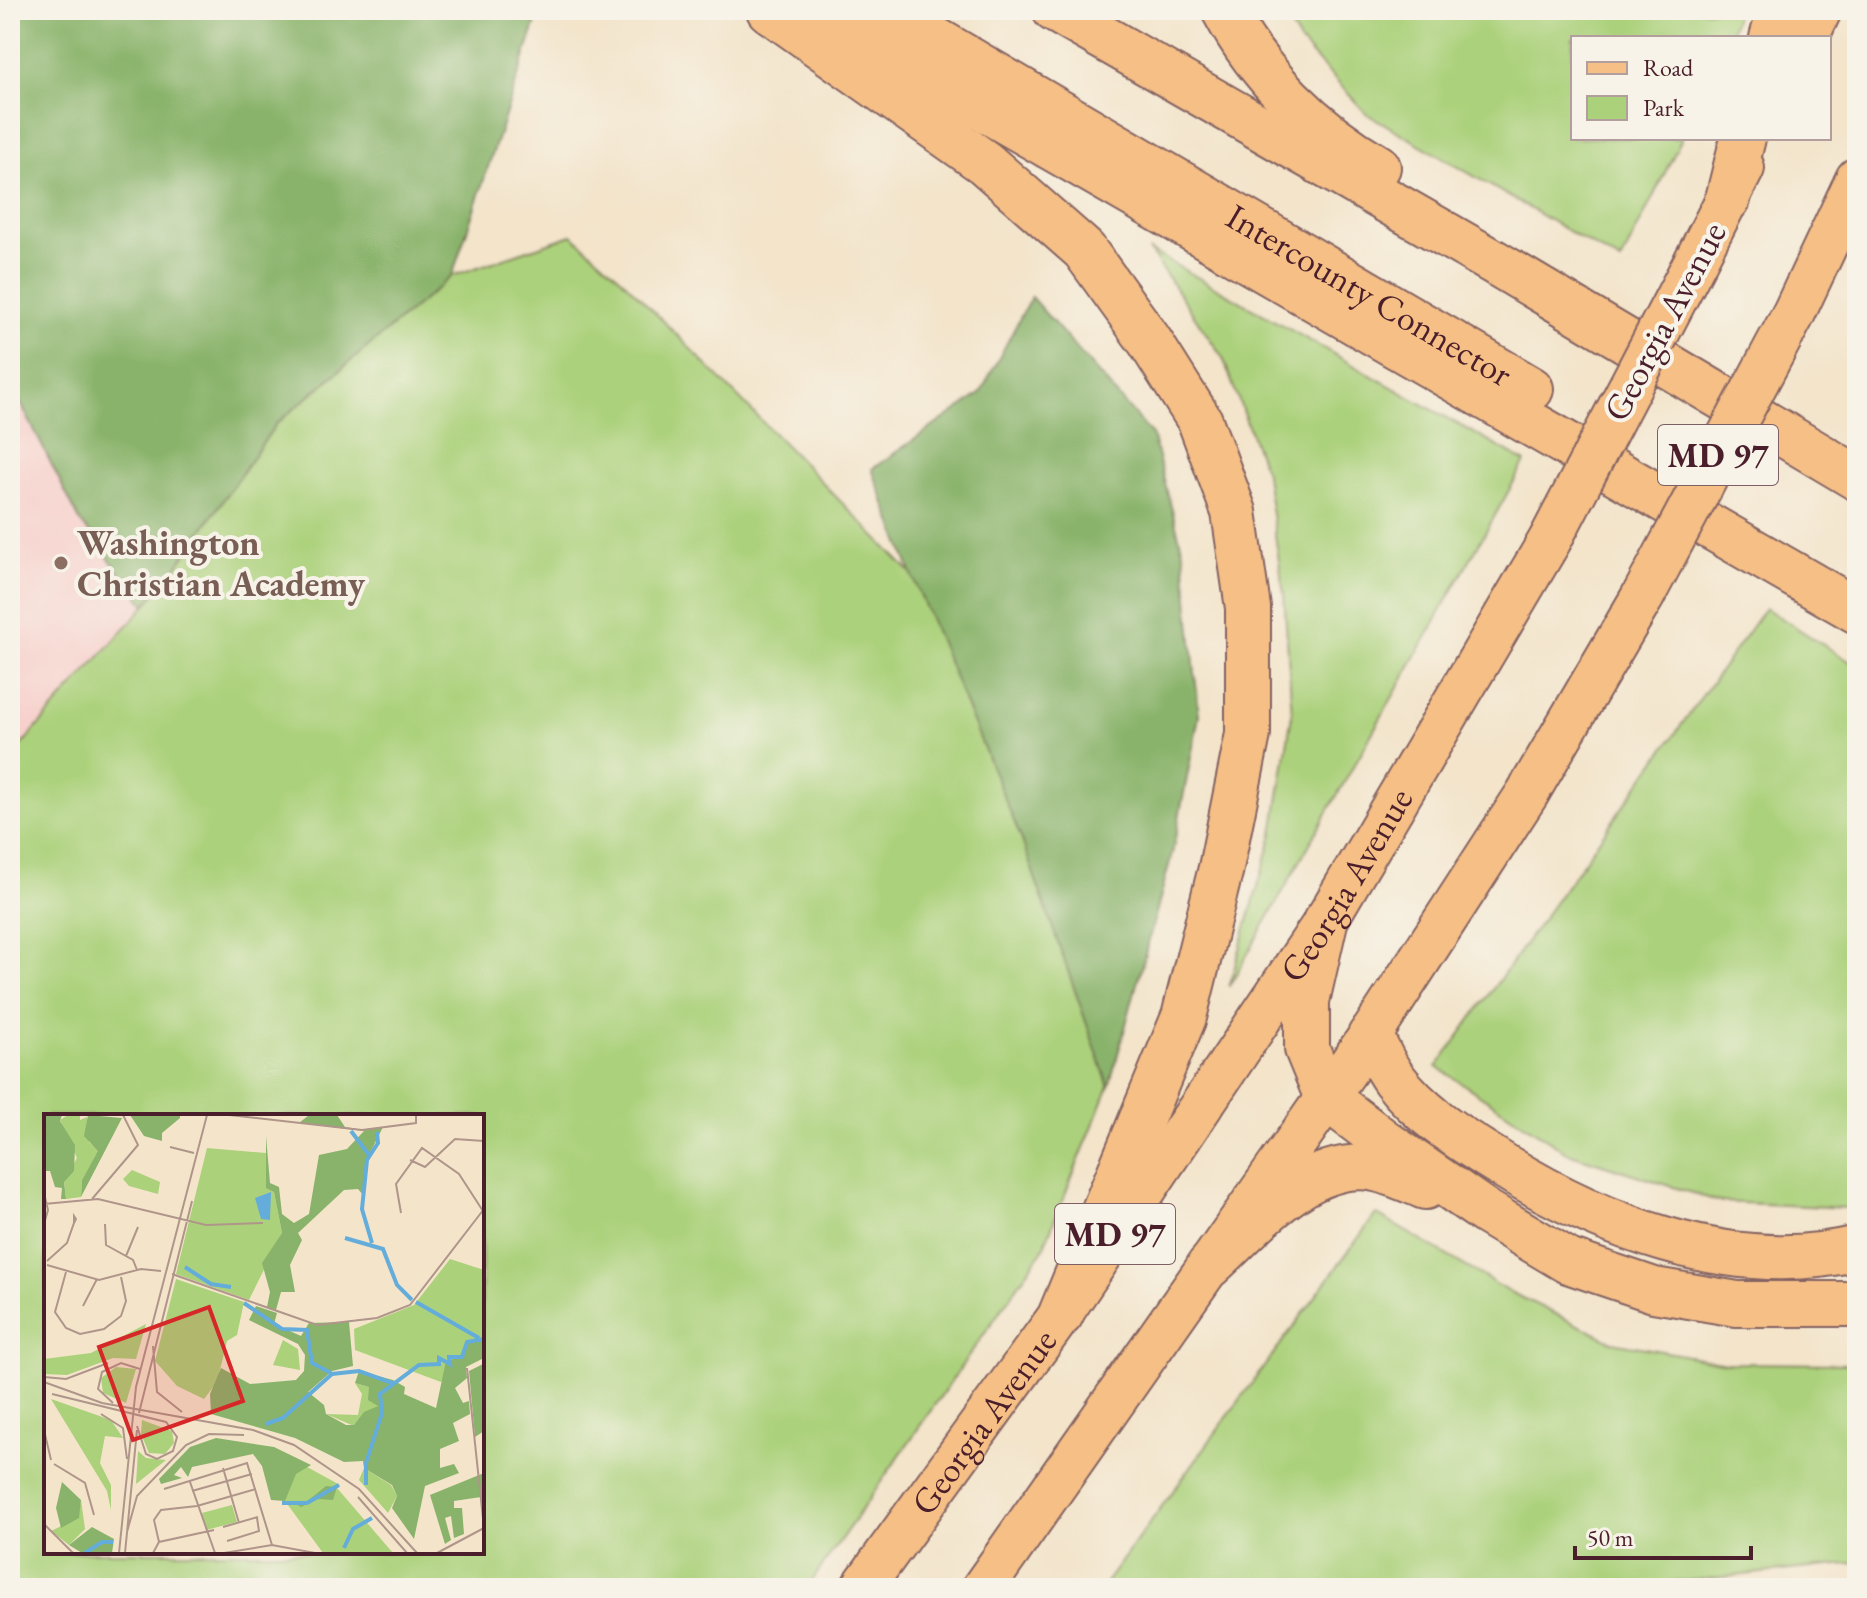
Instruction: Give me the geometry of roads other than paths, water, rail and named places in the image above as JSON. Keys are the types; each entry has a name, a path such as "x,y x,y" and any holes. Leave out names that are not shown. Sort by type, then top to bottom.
{"highway":[{"path":"769,10 985,163 1084,250 1149,340 1200,421 1234,512 1248,608 1248,734 1221,868 1184,1017 1061,1314"},
{"path":"812,10 1857,611"},
{"name":"Intercounty Connector","path":"885,10 1857,578"},
{"path":"1055,10 1494,262 1857,478"},
{"path":"1224,10 1238,37 1282,94 1365,160 1857,447"},
{"path":"1773,36 1780,10"},
{"path":"1728,199 1743,140"},
{"path":"1325,922 1307,1001 1307,1049 1327,1098 1486,1212 1568,1261 1654,1290 1737,1304 1857,1304"},
{"path":"1370,1036 1393,1078 1435,1122 1539,1188 1638,1233 1730,1254 1829,1255 1857,1248"},
{"path":"1209,1266 1297,1187 1343,1171 1370,1168 1486,1212"}],"main road":[{"path":"1808,36 1820,10"},
{"name":"Georgia Avenue","path":"862,1588 1061,1314 1325,922 1550,540 1757,140"},
{"name":"MD 97","path":"983,1588 1370,1036 1527,794 1643,596 1793,315 1857,179"}],"place":[{"name":"Washington Christian Academy","path":"61,563"}]}
